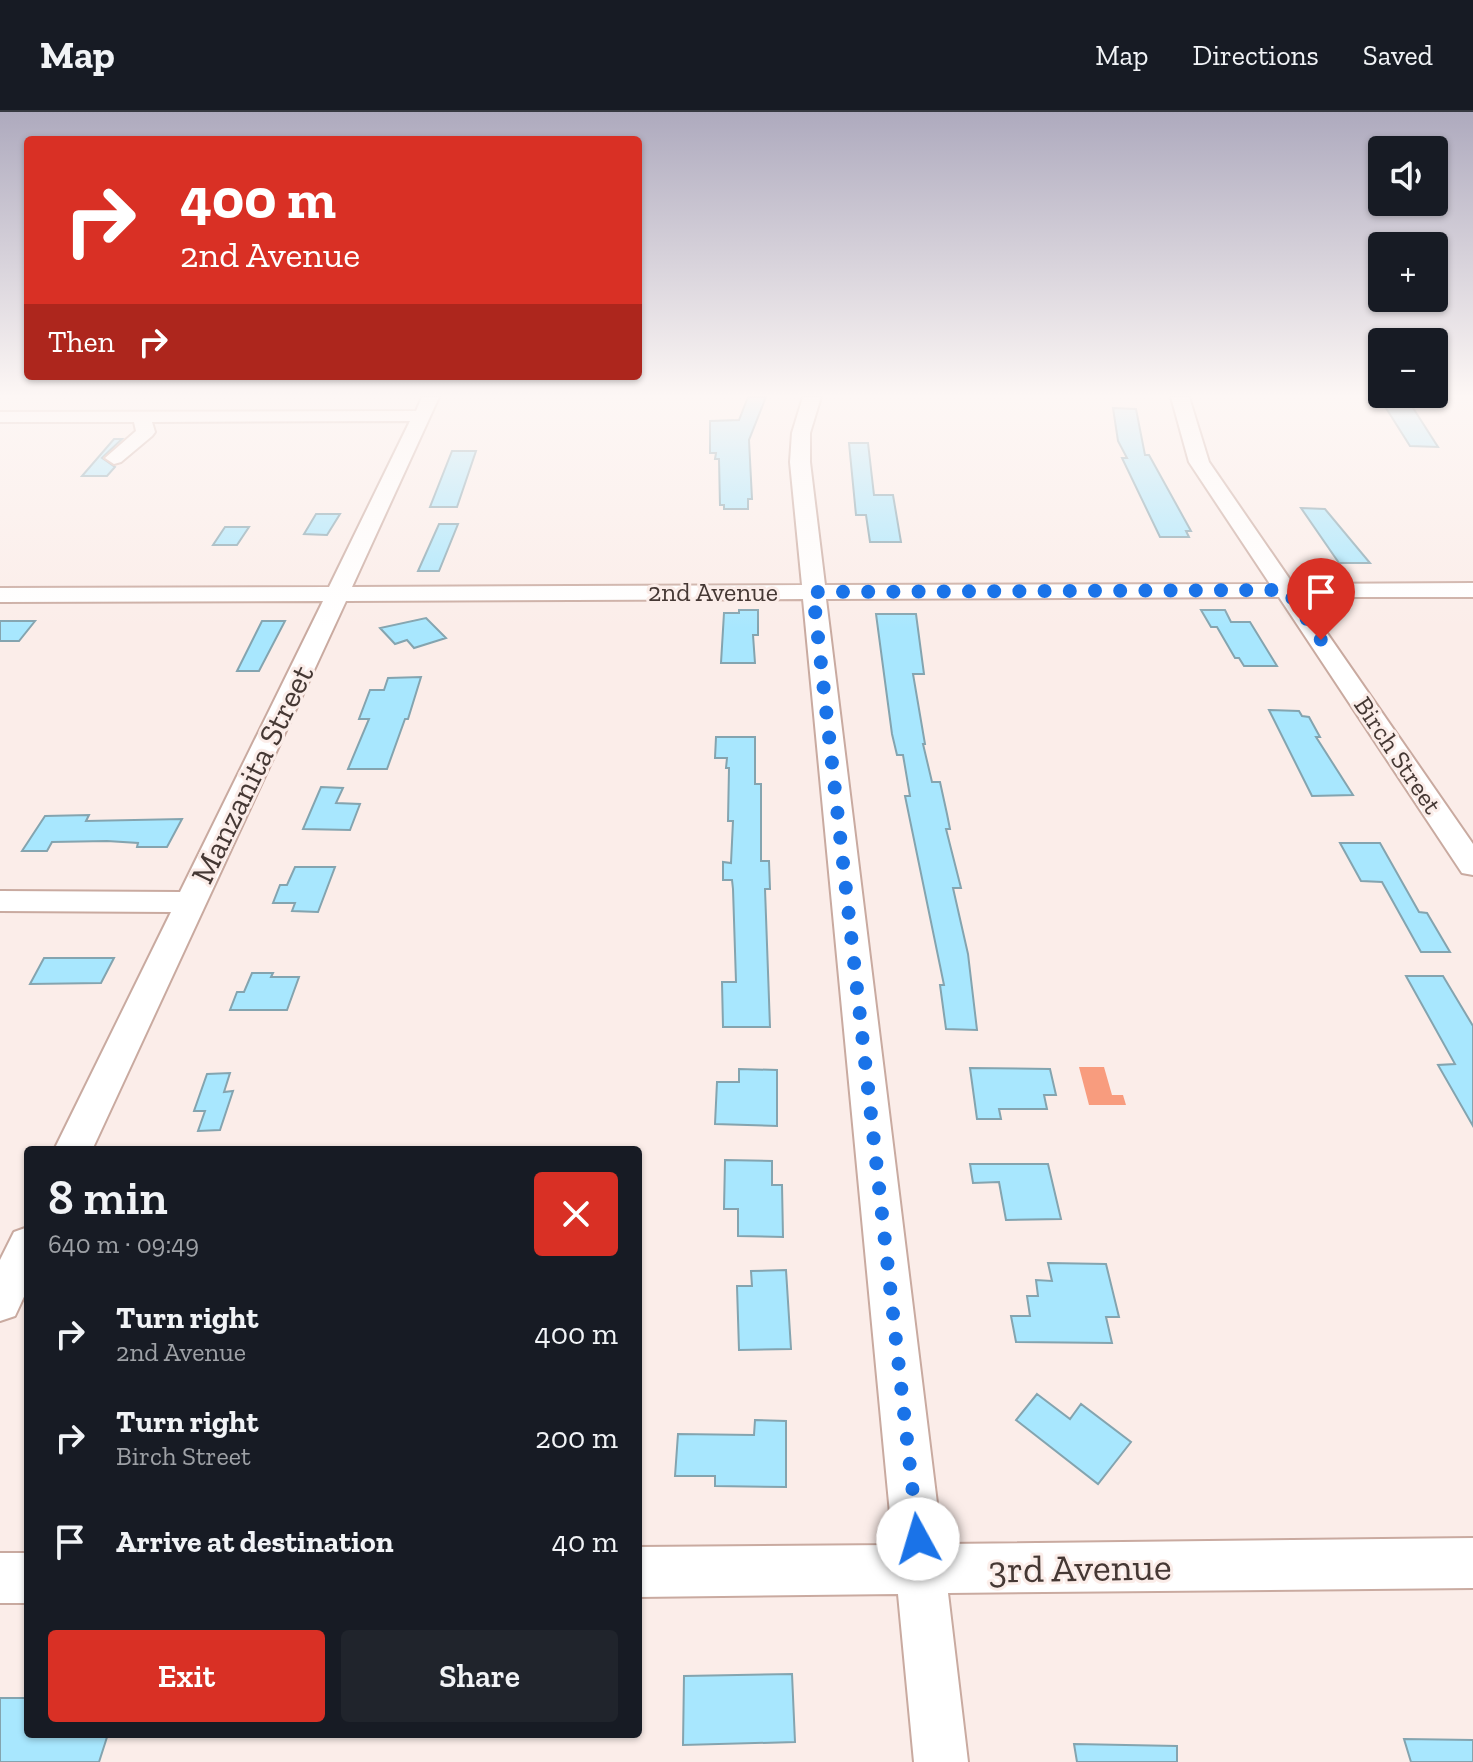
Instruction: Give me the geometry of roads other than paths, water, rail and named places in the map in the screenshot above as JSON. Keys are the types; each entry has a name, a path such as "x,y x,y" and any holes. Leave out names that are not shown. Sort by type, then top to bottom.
{"street":[{"name":"Manzanita Street","path":"75,1146 394,474"},
{"path":"801,474 941,1762"},
{"name":"Birch Street","path":"1207,474 1473,866"},
{"name":"2nd Avenue","path":"0,595 1473,590"},
{"path":"0,901 190,902"},
{"path":"0,1303 24,1252"},
{"name":"3rd Avenue","path":"642,1572 1473,1563"},
{"path":"0,1578 24,1578"}]}
